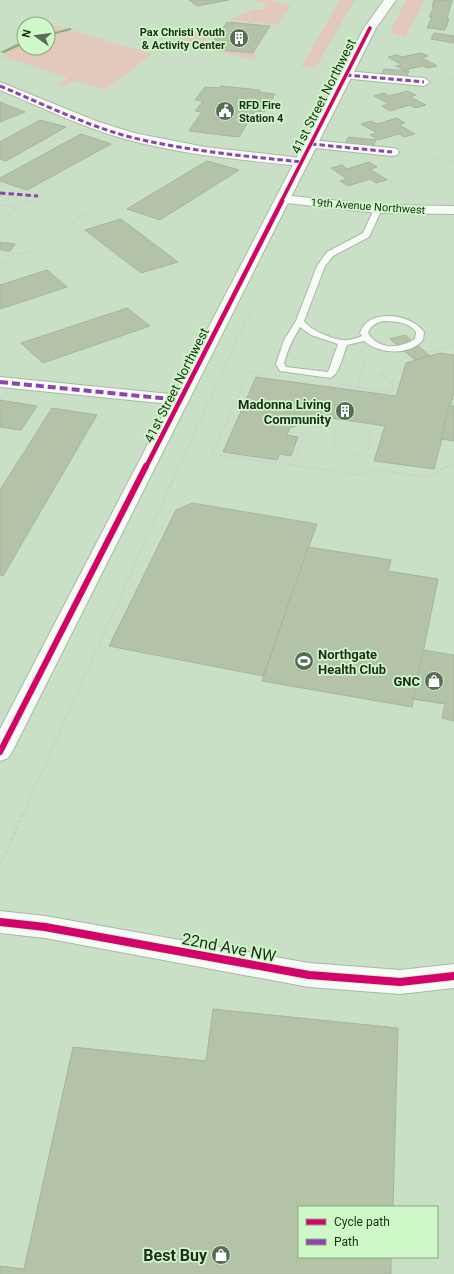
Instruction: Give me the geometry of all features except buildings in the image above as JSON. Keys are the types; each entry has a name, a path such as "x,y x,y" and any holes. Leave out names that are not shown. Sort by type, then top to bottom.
{"main road":[{"name":"41st Street Northwest","path":"0,752 370,28 390,0"},
{"name":"41st Street Northwest","path":"370,28 371,8"},
{"path":"346,75 424,82"},
{"path":"0,86 93,124 148,141 190,149 302,162"},
{"path":"311,144 392,152"},
{"name":"19th Avenue Northwest","path":"282,199 378,209 454,210"},
{"path":"0,382 180,400"},
{"name":"22nd Ave NW","path":"0,922 87,934 309,975 400,982 454,976"}],"lane":[{"path":"343,343 333,372 330,374 284,369 280,364 288,340 300,321 325,260 338,248 366,235 378,209"},
{"path":"383,319 408,322 418,328 421,336 415,344 400,348 381,347 375,345 366,338 364,333 365,328 369,324 383,319"},
{"path":"300,321 306,328 314,333 343,343 366,338"}],"path":[{"path":"26,155 71,132"},
{"path":"392,152 394,155 454,161"},
{"path":"0,205 15,207 22,205 38,196 55,194"},
{"path":"0,264 45,243 56,231 91,211 91,206"},
{"path":"0,226 15,207"},
{"path":"0,251 24,254"},
{"path":"0,864 101,637 254,305"},
{"path":"334,384 391,392 394,383 381,375 392,362"},
{"path":"273,376 250,372 212,454 361,475 376,470 426,477 454,464"},
{"path":"293,465 306,430 316,426 337,428 333,442 335,447 347,454 357,455 368,449 372,438 371,433 365,427"}],"shaded area":[{"path":"269,0 291,5 277,25 229,20 254,9 263,9 267,4 255,1"},
{"path":"340,0 355,0 316,67 301,67"},
{"path":"406,0 425,0 405,38 390,32"},
{"path":"56,25 152,54 105,90 76,81 64,86 56,84 68,78 2,56 16,43 16,56 56,56"},
{"path":"204,29 213,30 199,47 176,41"},
{"path":"210,50 257,54 255,60"}],"waterway":[{"path":"56,33 70,29"},
{"path":"2,52 16,46"}],"marked path":[{"path":"346,75 424,82"},
{"path":"0,86 91,124 129,136 167,145 224,154 302,162"},
{"path":"311,144 392,152"},
{"path":"0,193 38,196"},
{"path":"0,382 180,400"}],"cycle path":[{"path":"0,752 370,28"},
{"path":"0,922 45,927 309,975 400,982 454,976"}],"place":[{"name":"Pax Christi Youth & Activity Center","path":"239,38"},
{"name":"RFD Fire Station 4","path":"225,111"},
{"name":"Madonna Living Community","path":"345,411"},
{"name":"Northgate Health Club","path":"304,661"},
{"name":"GNC","path":"434,681"},
{"name":"Best Buy","path":"221,1255"}]}
